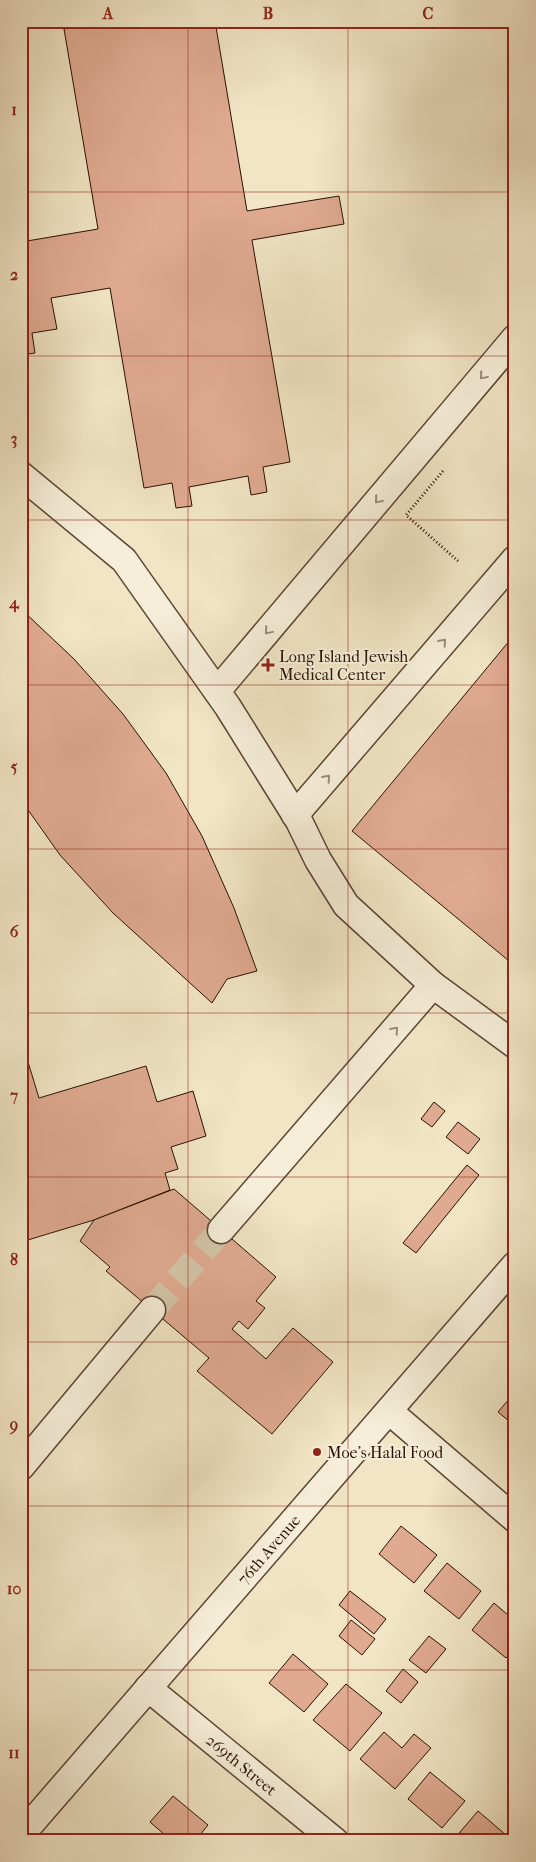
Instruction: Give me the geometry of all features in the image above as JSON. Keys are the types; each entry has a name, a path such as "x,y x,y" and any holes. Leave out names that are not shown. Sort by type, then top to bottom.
{"street":[{"path":"217,691 515,338"},
{"path":"21,475 124,560 217,691 295,815 318,860 346,905 433,985 515,1045"},
{"path":"295,815 515,559"},
{"path":"222,1230 433,985"},
{"name":"76th Avenue","path":"21,1835 515,1265"},
{"path":"21,1467 152,1310"},
{"path":"389,1411 515,1519"},
{"name":"269th Street","path":"148,1688 335,1841"}],"path":[{"path":"448,465 406,516 458,560"}],"building":[{"path":"91,21 215,21 247,211 339,196 344,224 252,240 290,462 263,467 267,492 251,495 248,476 189,487 192,506 176,508 172,483 144,488 110,288 51,298 57,329 32,333 35,353 21,355 21,242 98,229 64,29 92,24"},
{"path":"21,609 74,659 123,714 166,773 202,836 234,908 257,971 227,979 212,1003 113,913 60,855 21,800"},
{"path":"515,634 515,966 352,831"},
{"path":"21,1039 39,1098 146,1066 157,1102 193,1091 206,1136 171,1147 178,1169 165,1173 170,1190 94,1220 21,1242"},
{"path":"434,1102 445,1111 432,1127 421,1119"},
{"path":"458,1122 480,1139 468,1154 446,1137"},
{"path":"467,1165 479,1175 416,1253 403,1243"},
{"path":"174,1189 276,1277 256,1301 265,1308 248,1329 239,1321 232,1329 266,1359 293,1328 333,1362 272,1434 197,1371 209,1358 106,1271 110,1267 80,1241 94,1220"},
{"path":"515,1392 515,1426 498,1412"},
{"path":"401,1526 437,1555 414,1583 379,1554"},
{"path":"447,1563 481,1591 459,1619 424,1591"},
{"path":"350,1591 386,1619 374,1634 339,1605"},
{"path":"494,1603 515,1621 515,1647 506,1658 472,1630"},
{"path":"351,1620 375,1639 362,1655 339,1636"},
{"path":"429,1636 446,1649 426,1673 409,1660"},
{"path":"293,1654 328,1684 304,1712 269,1683"},
{"path":"403,1669 418,1682 401,1703 386,1691"},
{"path":"346,1684 382,1713 350,1751 313,1720"},
{"path":"384,1732 402,1748 414,1734 431,1748 395,1789 360,1759"},
{"path":"430,1772 465,1801 442,1828 408,1799"},
{"path":"173,1796 208,1825 195,1841 172,1841 150,1822"},
{"path":"478,1811 513,1841 458,1841 455,1838"}],"tunnel":[{"path":"152,1310 221,1230"}],"place":[{"name":"Long Island Jewish Medical Center","path":"268,665"},
{"name":"Moe's Halal Food","path":"317,1452"}]}
